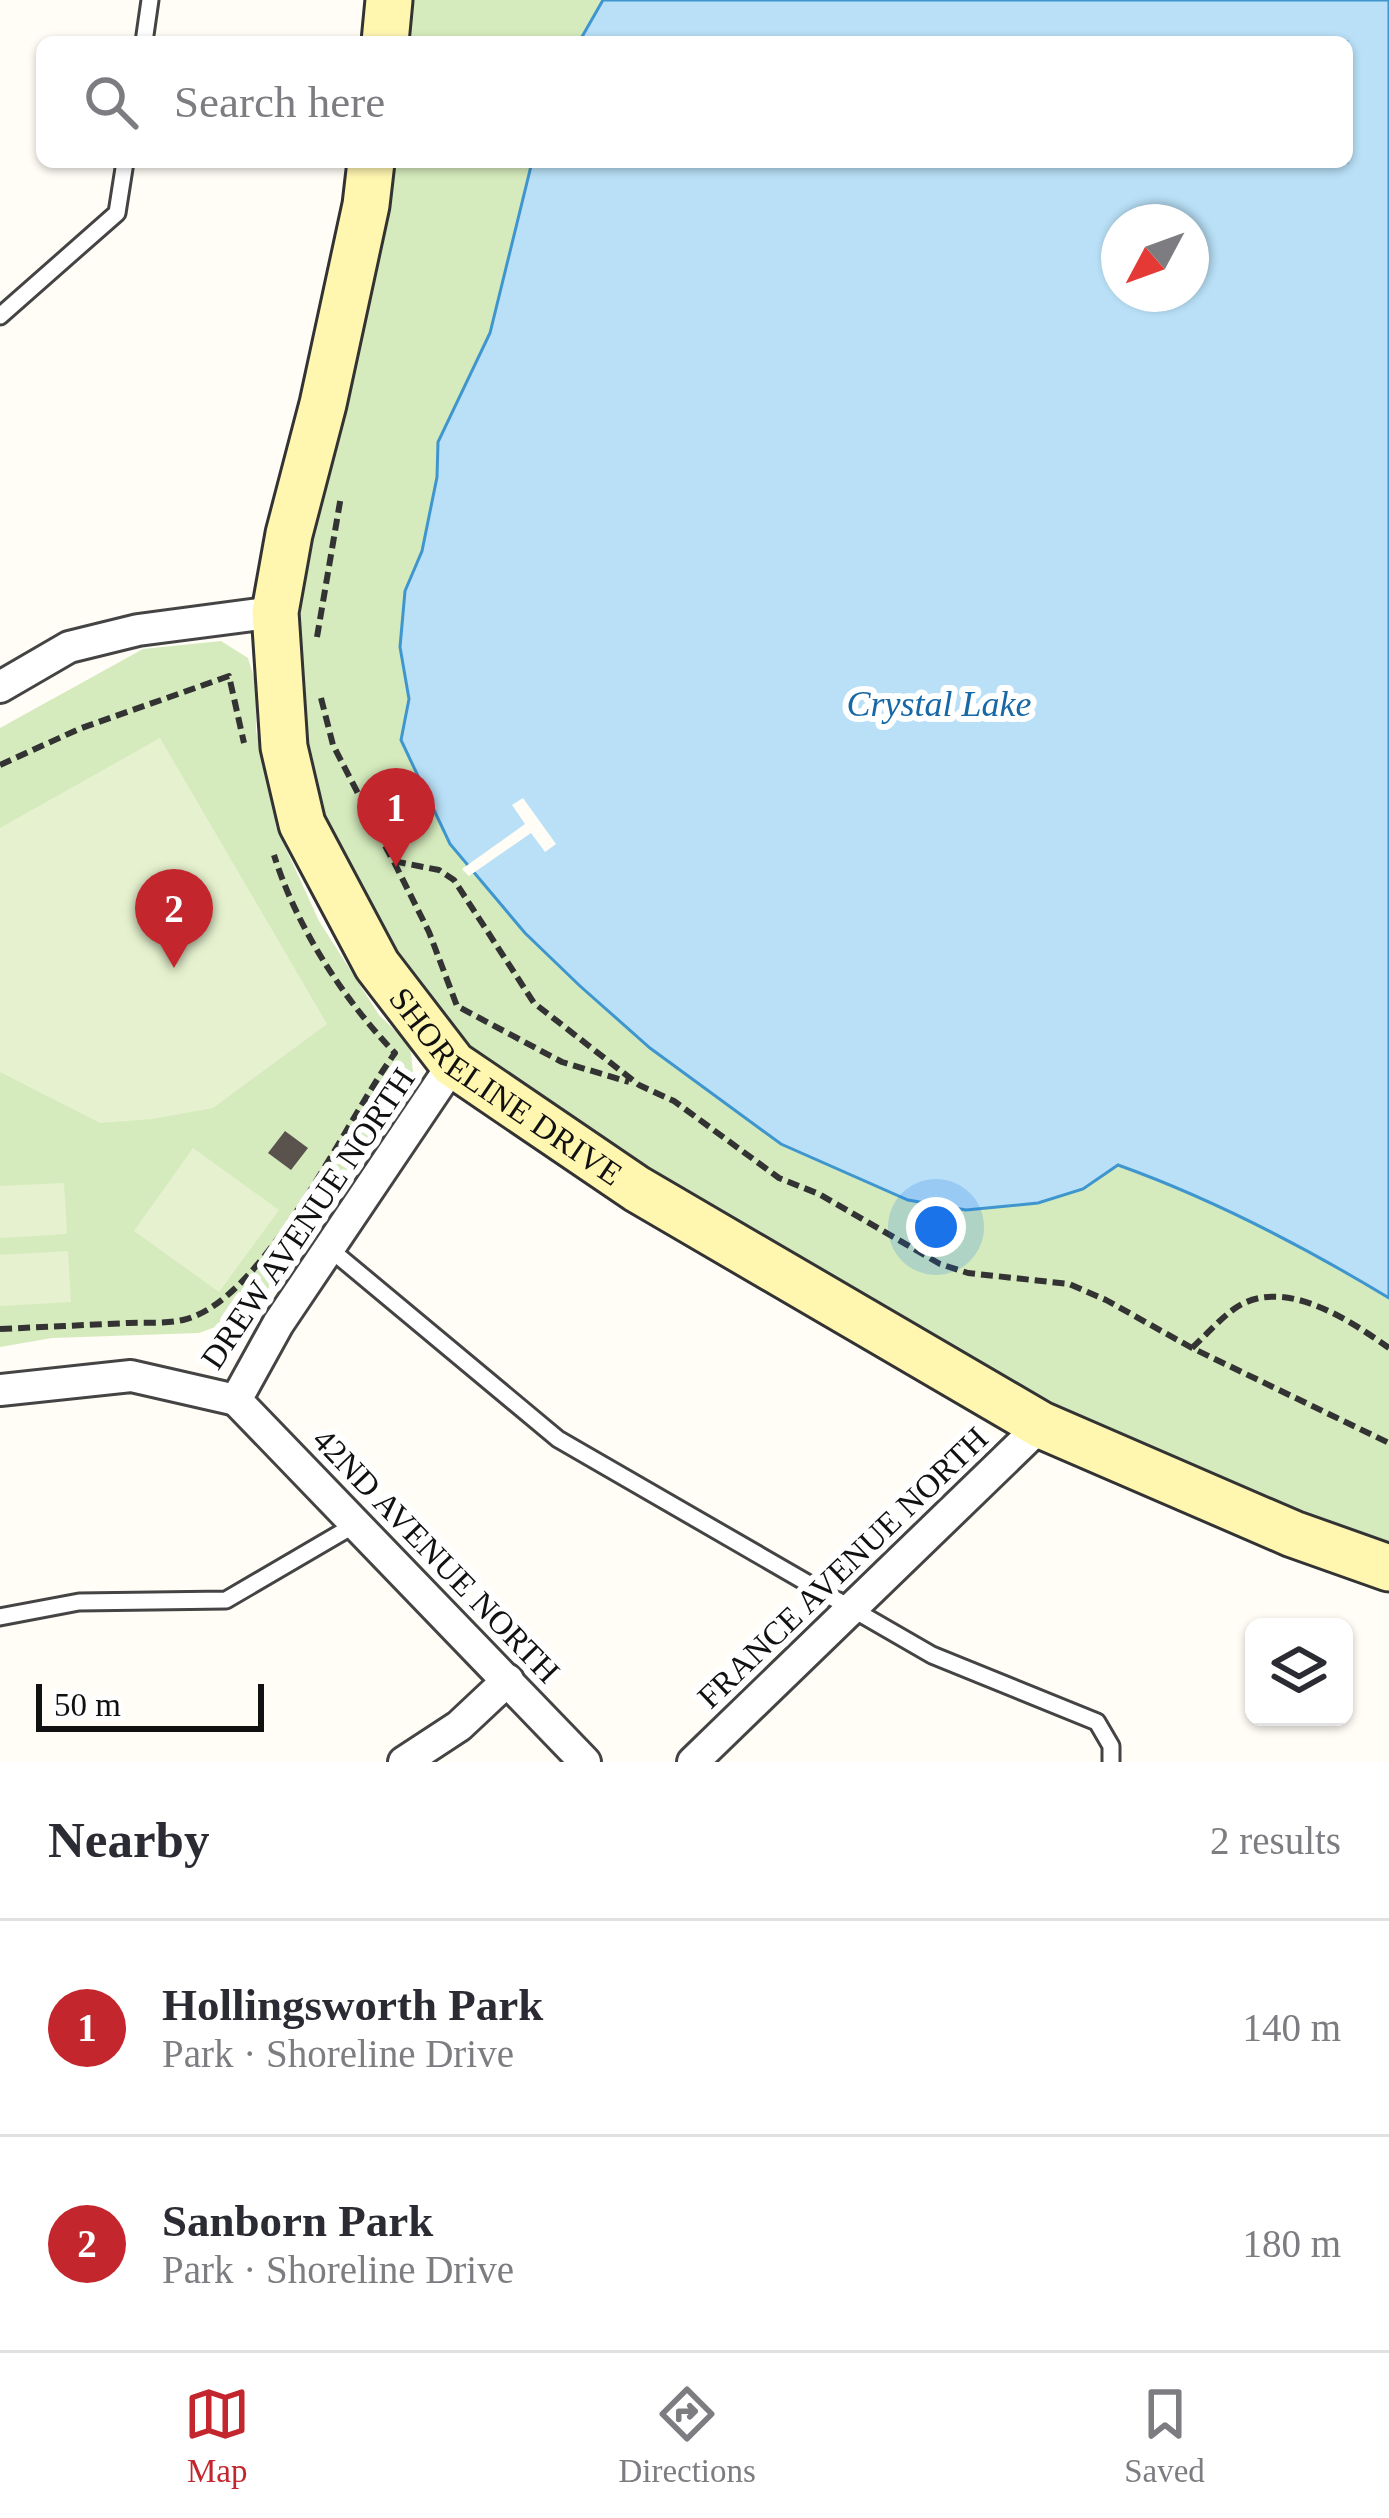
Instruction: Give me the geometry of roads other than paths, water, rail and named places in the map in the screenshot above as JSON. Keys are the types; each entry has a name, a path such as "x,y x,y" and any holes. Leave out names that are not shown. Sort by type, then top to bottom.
{"street":[{"path":"386,36 389,0"},
{"name":"SHORELINE DRIVE","path":"369,168 366,205 275,611 284,747 302,824 377,965 453,1064 637,1189 1041,1425 1293,1534 1389,1568"},
{"path":"0,687 69,647 138,629 275,611"},
{"name":"DREW AVENUE NORTH","path":"0,1390 131,1376 236,1400 278,1324 453,1064"},
{"name":"42ND AVENUE NORTH","path":"236,1400 585,1762"},
{"name":"FRANCE AVENUE NORTH","path":"693,1762 1041,1425"},
{"path":"404,1762 460,1726 508,1680"}],"lane":[{"path":"145,36 150,0"},
{"path":"0,316 117,213 124,168"},
{"path":"330,1249 558,1439 932,1655 1096,1723 1111,1745 1111,1762"},
{"path":"0,1617 79,1602 226,1600 356,1524"}],"water":[{"name":"Crystal Lake","path":"603,0 1389,0 1389,1298 1257,1225 1118,1165 1083,1189 1038,1203 966,1210 908,1200 781,1144 650,1048 580,986 525,933 450,844 401,740 409,699 400,647 405,591 422,551 437,477 438,442 490,333 531,168 1353,168 1353,36 582,36"}],"place":[{"name":"Hollingsworth Park","path":"396,867"},
{"name":"Sanborn Park","path":"174,968"}]}
